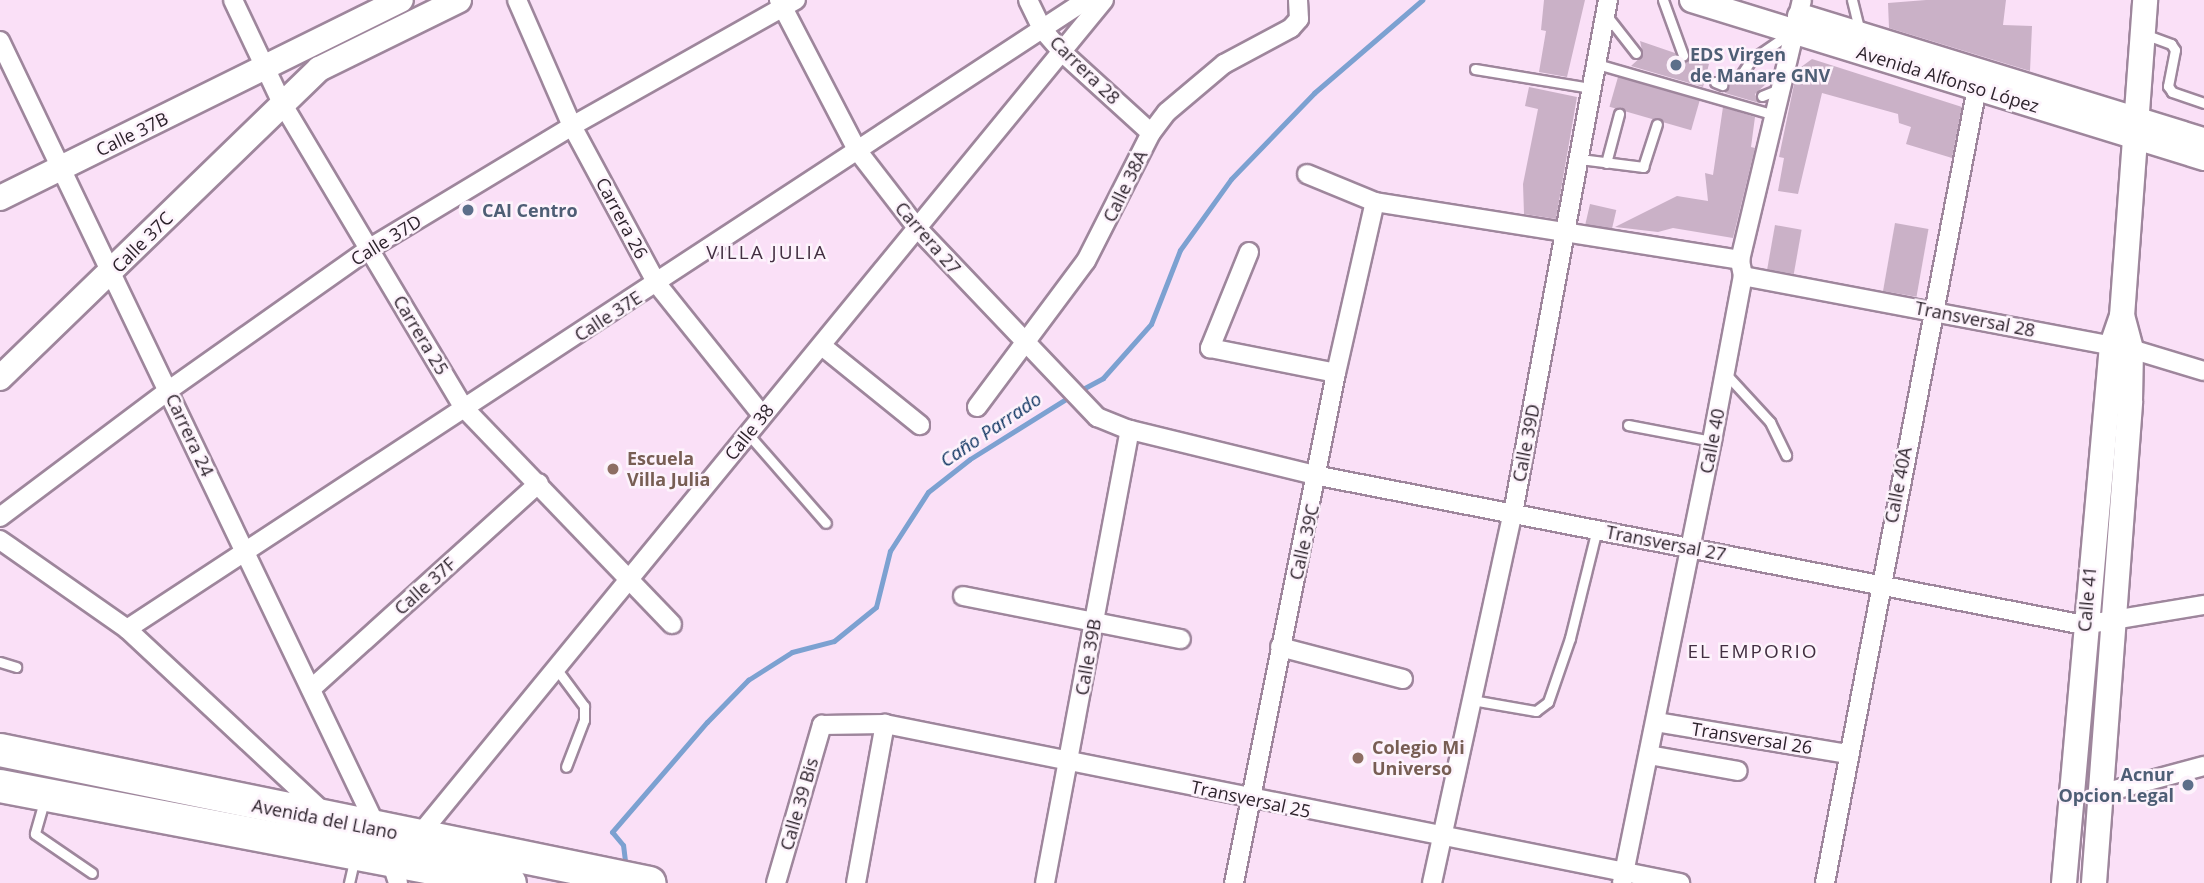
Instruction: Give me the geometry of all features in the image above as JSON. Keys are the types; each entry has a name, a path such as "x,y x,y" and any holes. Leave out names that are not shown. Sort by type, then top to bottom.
{"highway":[{"name":"Avenida del Llano","path":"0,750 378,830 650,883"},
{"name":"Avenida del Llano","path":"0,786 352,869 510,883"}],"street":[{"name":"Carrera 25","path":"233,0 282,103 464,408 632,579 672,624"},
{"name":"Calle 37B","path":"0,198 264,70 401,0"},
{"name":"Calle 37B","path":"282,103 318,69 458,0"},
{"name":"Carrera 26","path":"516,0 572,126 657,284 762,415"},
{"name":"Carrera 28","path":"1028,0 1042,29 1062,52 1151,133"},
{"name":"Calle 37E","path":"127,629 657,284 1086,0"},
{"name":"Calle 38","path":"395,872 418,837 558,671 762,415 822,346 1104,0"},
{"name":"Calle 38A","path":"977,407 1086,261 1151,133 1203,79 1297,23 1298,0"},
{"name":"Avenida Alfonso López","path":"1692,0 1797,15 1977,88 2204,140"},
{"name":"Avenida Alfonso López","path":"1751,0 2138,126 2204,158"},
{"name":"Calle 41","path":"2094,883 2104,793 2115,619 2122,316 2138,126 2145,0"},
{"name":"Calle 37D","path":"0,517 169,390 370,248 572,126 786,3"},
{"name":"Carrera 27","path":"786,3 857,150 918,229 1046,367 1097,417 1130,430"},
{"name":"Calle 39D","path":"1432,883 1439,838 1513,513 1607,7"},
{"name":"Calle 40","path":"1623,878 1712,441 1742,268 1797,15"},
{"name":"Calle 37B","path":"264,70 400,29"},
{"name":"Carrera 24","path":"0,41 169,390 378,830 395,872"},
{"name":"Calle 40A","path":"1825,883 1879,583 1977,88"},
{"name":"Calle 37C","path":"0,378 282,103"},
{"name":"Transversal 28","path":"1307,174 1375,202 1742,268 1932,311 2121,347 2204,371"},
{"name":"Calle 39C","path":"1234,883 1280,646 1319,476 1336,373 1375,202"},
{"path":"1250,251 1209,342 1211,349 1336,373"},
{"path":"822,346 920,425"},
{"name":"Calle 41","path":"2064,883 2084,625 2121,347"},
{"name":"Transversal 27","path":"1130,430 1319,476 2084,625 2204,605"},
{"name":"Calle 39B","path":"1045,883 1130,430"},
{"name":"Calle 37F","path":"311,689 539,483"},
{"path":"0,540 127,629 331,820"},
{"path":"963,596 1181,639"},
{"path":"1280,646 1403,679"},
{"name":"Transversal 26","path":"1656,723 1849,754"},
{"path":"856,883 885,724"},
{"name":"Transversal 25","path":"821,725 885,724 1070,759 1623,878 1680,883"},
{"name":"Calle 39 Bis","path":"776,883 821,725"},
{"path":"1649,755 1738,771"},
{"path":"2104,793 2204,766"}],"lane":[{"path":"1663,0 1683,55"},
{"path":"1852,0 1860,34"},
{"path":"1607,7 1636,53"},
{"path":"1741,75 1751,60 1778,46 1797,15"},
{"path":"2143,33 2171,44 2175,50 2168,86 2172,92 2204,103"},
{"path":"1597,64 1774,115"},
{"path":"1475,69 1591,88"},
{"path":"1762,96 1780,88"},
{"path":"1606,163 1619,114"},
{"path":"1580,159 1643,167 1657,124"},
{"path":"1725,373 1770,422 1786,455"},
{"path":"1629,425 1712,441"},
{"path":"748,434 826,523"},
{"path":"1472,700 1536,711 1548,702 1570,638 1597,529"},
{"path":"0,662 16,667"},
{"path":"558,671 584,706 584,720 566,766"},
{"path":"45,797 35,834 92,873"}],"building":[{"path":"1544,0 1585,0 1567,77 1539,72 1546,31 1541,30"},
{"path":"2006,0 2003,25 2032,26 2030,71 1889,28 1888,3"},
{"name":"EDS Virgen de Manare GNV","path":"1640,41 1675,53 1681,62 1689,58 1709,64 1703,87 1631,66 1643,55"},
{"path":"1812,59 1962,107 1952,158 1906,144 1911,127 1899,123 1898,114 1822,93 1798,194 1778,191 1784,158 1779,157 1797,70"},
{"path":"1728,71 1738,81 1748,78 1766,84 1755,94 1759,103 1725,93"},
{"path":"1618,77 1700,100 1691,130 1609,107"},
{"path":"1529,87 1577,97 1556,219 1524,214 1523,184 1538,109 1525,106"},
{"path":"1723,107 1755,117 1751,147 1755,148 1733,238 1673,228 1658,232 1615,227 1677,196 1708,201 1705,173 1713,175"},
{"path":"1590,204 1616,210 1612,231 1585,224"},
{"path":"1895,223 1928,229 1917,297 1883,291"},
{"path":"1775,225 1802,230 1794,274 1767,269"}],"waterway":[{"name":"Caño Parrado","path":"1079,391 1103,378 1151,324 1180,250 1231,179 1314,93 1422,0"},
{"name":"Caño Parrado","path":"626,869 623,845 612,832 707,722 748,680 792,652 834,641 876,607 890,551 928,492 970,459 1071,396"}],"place":[{"name":"EDS Virgen de Manare GNV","path":"1676,65"},
{"name":"CAI Centro","path":"468,210"},
{"name":"Escuela Villa Julia","path":"613,469"},
{"name":"Colegio Mi Universo","path":"1358,758"},
{"name":"Acnur Opcion Legal","path":"2188,785"}],"district":[{"name":"VILLA JULIA","path":"767,253"},
{"name":"EL EMPORIO","path":"1753,652"}]}
